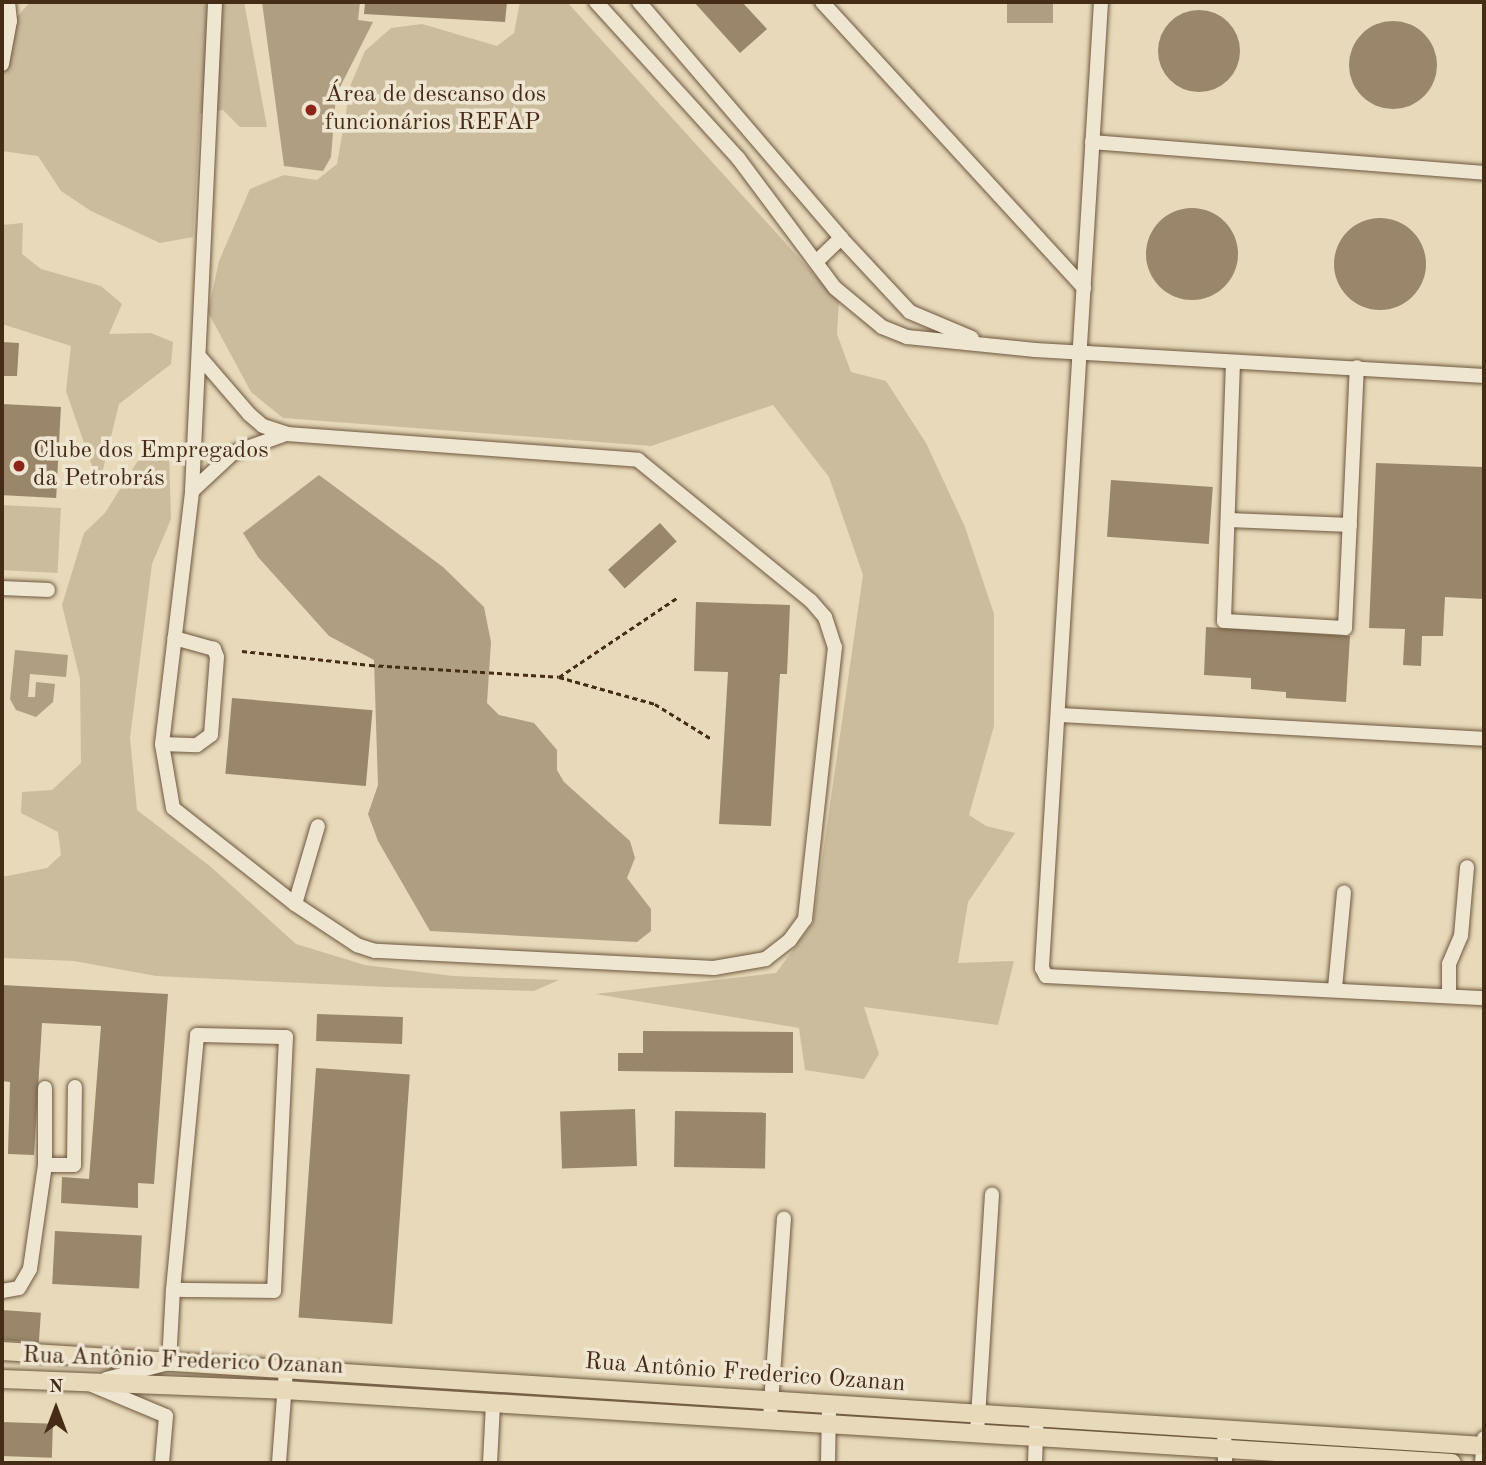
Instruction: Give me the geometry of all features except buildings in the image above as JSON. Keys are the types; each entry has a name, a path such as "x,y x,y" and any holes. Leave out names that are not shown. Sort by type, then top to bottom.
{"main road":[{"name":"Rua Antônio Frederico Ozanan","path":"2,1351 1035,1417 1224,1448"},
{"name":"Rua Antônio Frederico Ozanan","path":"2,1379 284,1390 770,1418 831,1424 1257,1449 1374,1461 1452,1463"},
{"name":"Rua Antônio Frederico Ozanan","path":"1257,1449 1371,1438 1484,1446"}],"lane":[{"path":"2,64 10,21 8,2"},
{"path":"200,356 249,414 263,426 287,434 638,460 811,601 825,617 835,647 805,919 790,940 766,959 714,968 667,969 375,951 357,945 295,904 173,808 162,744 192,491 215,2"},
{"path":"598,2 738,158 835,289 864,314 907,337 1035,350 1484,376"},
{"path":"639,2 841,239 910,312 962,336 1035,350"},
{"path":"822,2 1084,288"},
{"path":"1101,2 1042,968 1046,976 1335,988 1484,998"},
{"path":"1092,142 1484,173"},
{"path":"816,262 841,239"},
{"path":"1233,362 1230,520 1224,621 1345,628 1357,367"},
{"path":"192,491 233,453 287,434"},
{"path":"1230,520 1350,524"},
{"path":"2,588 48,590"},
{"path":"162,744 197,744 211,735 217,657 214,649 174,638"},
{"path":"1059,715 1484,740"},
{"path":"295,904 318,826"},
{"path":"1449,996 1449,964 1461,936 1468,867"},
{"path":"1335,988 1344,892"},
{"path":"89,1383 169,1363 173,1290 197,1035 286,1037 274,1291 173,1290"},
{"path":"45,1165 74,1165 75,1087"},
{"path":"2,1290 19,1288 30,1269 45,1165 45,1088"},
{"path":"977,1433 976,1413 992,1194"},
{"path":"770,1418 784,1219"},
{"path":"279,1463 286,1370"},
{"path":"89,1383 166,1416 162,1463"},
{"path":"490,1463 493,1404"},
{"path":"828,1463 831,1424 829,1404"},
{"path":"1035,1417 1035,1463"},
{"path":"1371,1438 1374,1461"},
{"path":"1482,1463 1484,1438"}],"path":[{"path":"559,677 678,597"},
{"path":"242,651 370,665 559,677 655,704 710,738"}],"shaded area":[{"path":"30,2 244,2 267,127 240,127 223,110 200,114 193,237 160,243 91,211 61,191 38,156 2,151 2,5 17,17"},
{"name":"Área de descanso dos funcionários REFAP","path":"262,2 360,2 358,20 373,22 336,95 331,157 323,171 284,166"},
{"path":"520,2 567,2 839,302 837,334 851,372 886,381 926,443 965,527 994,614 994,726 969,815 986,826 1015,833 968,902 958,963 1014,961 998,1025 864,1007 879,1054 864,1079 805,1070 799,1028 595,994 776,973 813,923 863,575 829,477 773,405 651,446 283,418 251,392 208,312 219,261 250,189 284,175 317,180 337,164 351,84 365,51 391,28 422,24 497,46 514,33"},
{"path":"1007,2 1053,2 1053,23 1007,23"},
{"path":"23,223 22,254 41,269 101,286 122,304 109,334 151,333 173,342 171,364 119,404 99,486 66,391 71,346 2,324 2,225"},
{"path":"169,454 171,519 152,564 130,738 137,810 211,867 296,944 365,965 453,976 559,980 534,991 387,987 156,976 74,961 2,958 2,877 47,868 61,855 58,832 21,813 22,792 52,790 81,763 80,679 62,605 84,533 105,513 139,459"},
{"path":"319,475 443,567 484,607 491,642 487,703 499,715 534,723 557,750 557,770 564,782 630,841 635,858 627,878 651,909 651,931 637,942 430,931 378,841 368,814 378,785 374,660 329,636 258,557 243,533"},
{"path":"2,505 61,508 58,573 2,570"},
{"path":"15,650 68,655 66,677 30,674 28,697 35,697 36,682 55,684 53,702 36,717 16,710 10,699"}],"place":[{"name":"Área de descanso dos funcionários REFAP","path":"311,110"},
{"name":"Clube dos Empregados da Petrobrás","path":"19,466"}]}
